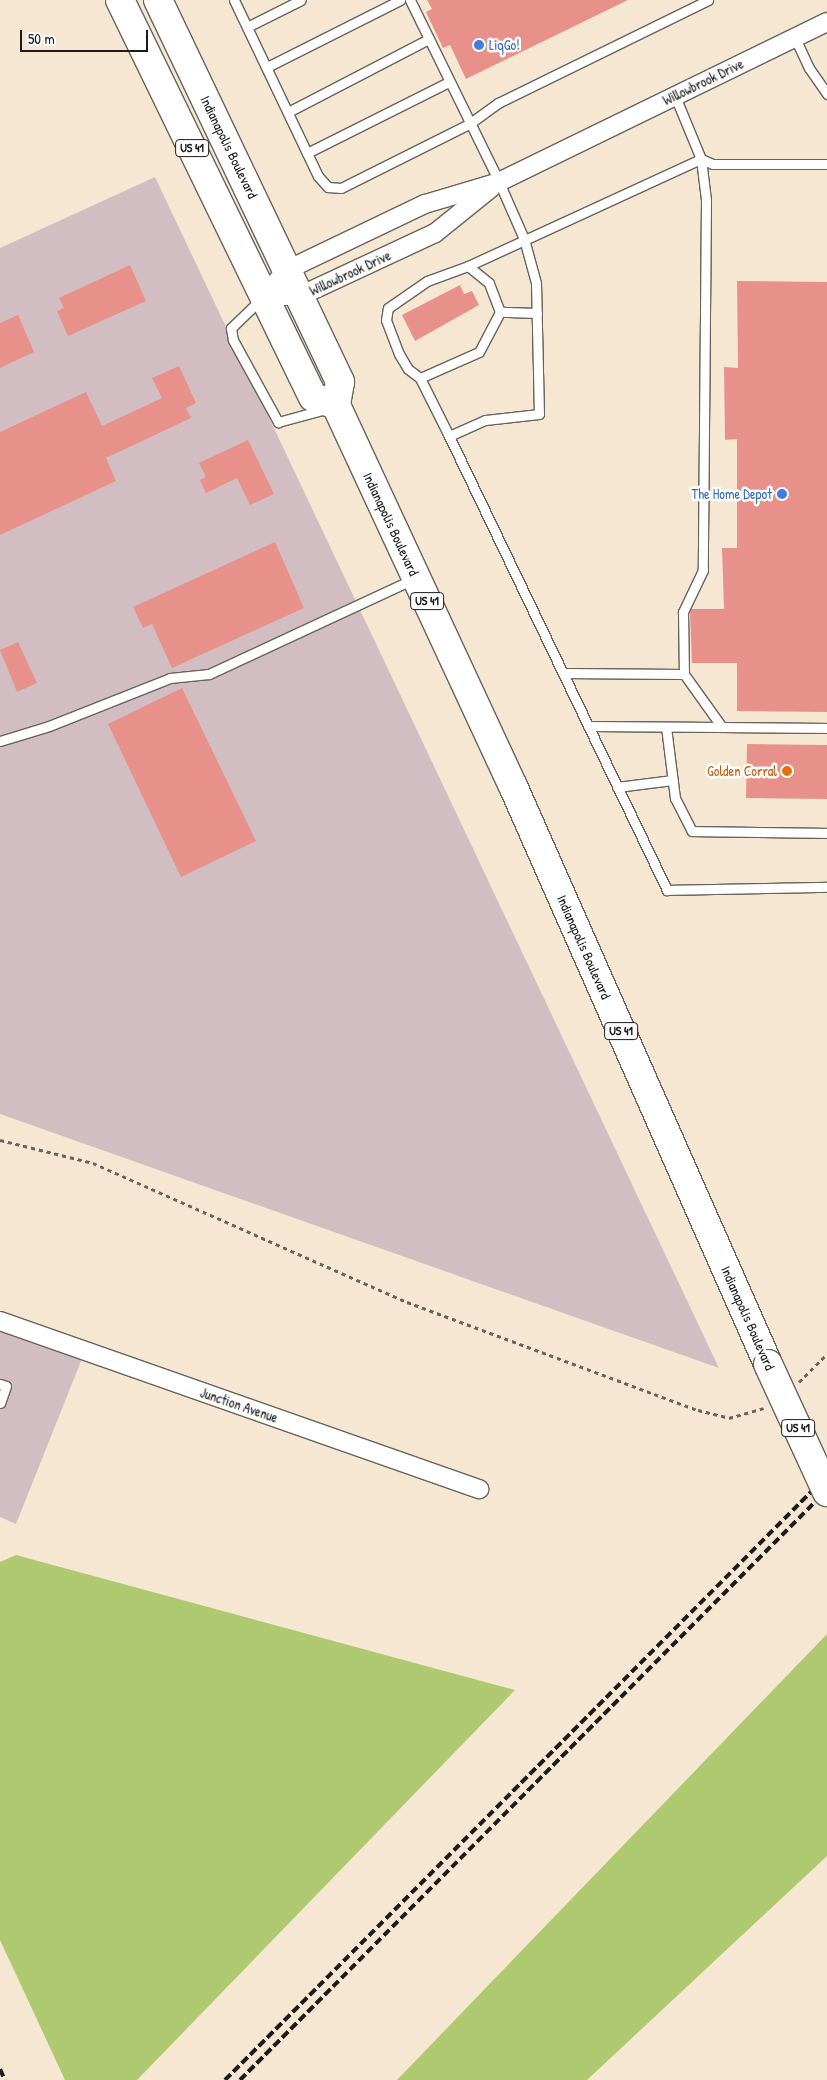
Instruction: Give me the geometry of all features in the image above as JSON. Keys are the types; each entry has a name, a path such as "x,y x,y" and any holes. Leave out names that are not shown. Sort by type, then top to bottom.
{"highway":[{"name":"US 41","path":"120,0 313,397 336,406"},
{"name":"Indianapolis Boulevard","path":"158,0 340,382 336,406 513,786 768,1364 827,1492"}],"street":[{"name":"Willowbrook Drive","path":"264,296 287,270 425,204 499,182 827,22"},
{"name":"Willowbrook Drive","path":"264,296 300,296 435,233 499,182"},
{"name":"Junction Avenue","path":"0,1321 478,1489"}],"lane":[{"path":"234,0 318,176 328,187 341,188 469,124 498,103 708,0"},
{"path":"247,27 301,0"},
{"path":"267,67 400,0"},
{"path":"410,0 499,182 524,239 536,283 540,414 485,420 449,436"},
{"path":"795,38 809,68 827,94"},
{"path":"288,112 428,39"},
{"path":"307,153 449,82"},
{"path":"675,96 700,159 706,200 704,570 683,612 684,674 722,727"},
{"path":"827,164 713,164 700,159 468,266 427,281 388,308 386,320 399,354 408,369 420,378 449,436 667,890 827,887"},
{"path":"420,378 479,352 500,312 489,283 468,266"},
{"path":"264,296 231,328 233,340 278,422 336,406"},
{"path":"500,312 537,313"},
{"path":"0,741 49,726 170,678 209,674 416,578"},
{"path":"563,673 684,674"},
{"path":"588,726 827,728"},
{"path":"666,727 675,798 692,831 827,832"},
{"path":"618,787 672,780"},
{"path":"0,1384 6,1386 0,1402"}],"path":[{"path":"0,1140 93,1163 407,1302 698,1410 728,1418"}],"shaded area":[{"path":"155,177 719,1368 0,1114 0,248"},
{"path":"0,1321 85,1351 16,1524 0,1517"}],"green space":[{"path":"16,1555 515,1690 137,2080 65,2080 0,1940 0,1562"},
{"path":"827,1634 827,1856 587,2080 397,2080"}],"building":[{"path":"427,0 628,0 466,79 450,45 443,48 426,12 432,9"},
{"path":"130,265 146,301 68,336 57,311 64,308 59,298"},
{"name":"The Home Depot","path":"737,281 827,282 827,712 737,711 737,663 692,663 691,609 724,609 722,548 737,548 737,439 725,440 724,367 738,368"},
{"path":"460,285 464,294 472,291 479,305 415,341 402,315"},
{"path":"18,315 34,352 0,368 0,323"},
{"path":"179,366 196,403 186,408 191,418 106,458 116,481 0,535 0,432 86,392 102,426 162,398 152,378"},
{"path":"248,440 274,494 250,505 237,478 206,493 200,480 206,477 199,463"},
{"path":"275,542 304,608 172,668 152,624 143,628 133,607"},
{"path":"18,642 37,683 17,692 0,650"},
{"path":"182,688 256,841 181,877 108,724"},
{"name":"Golden Corral","path":"747,744 827,745 827,799 746,798"}],"railway":[{"path":"225,2080 827,1476"},
{"path":"240,2080 827,1490"},
{"path":"0,2069 5,2080"}],"place":[{"name":"LiqGo!","path":"479,45"},
{"name":"The Home Depot","path":"782,494"},
{"name":"Golden Corral","path":"787,771"}]}
